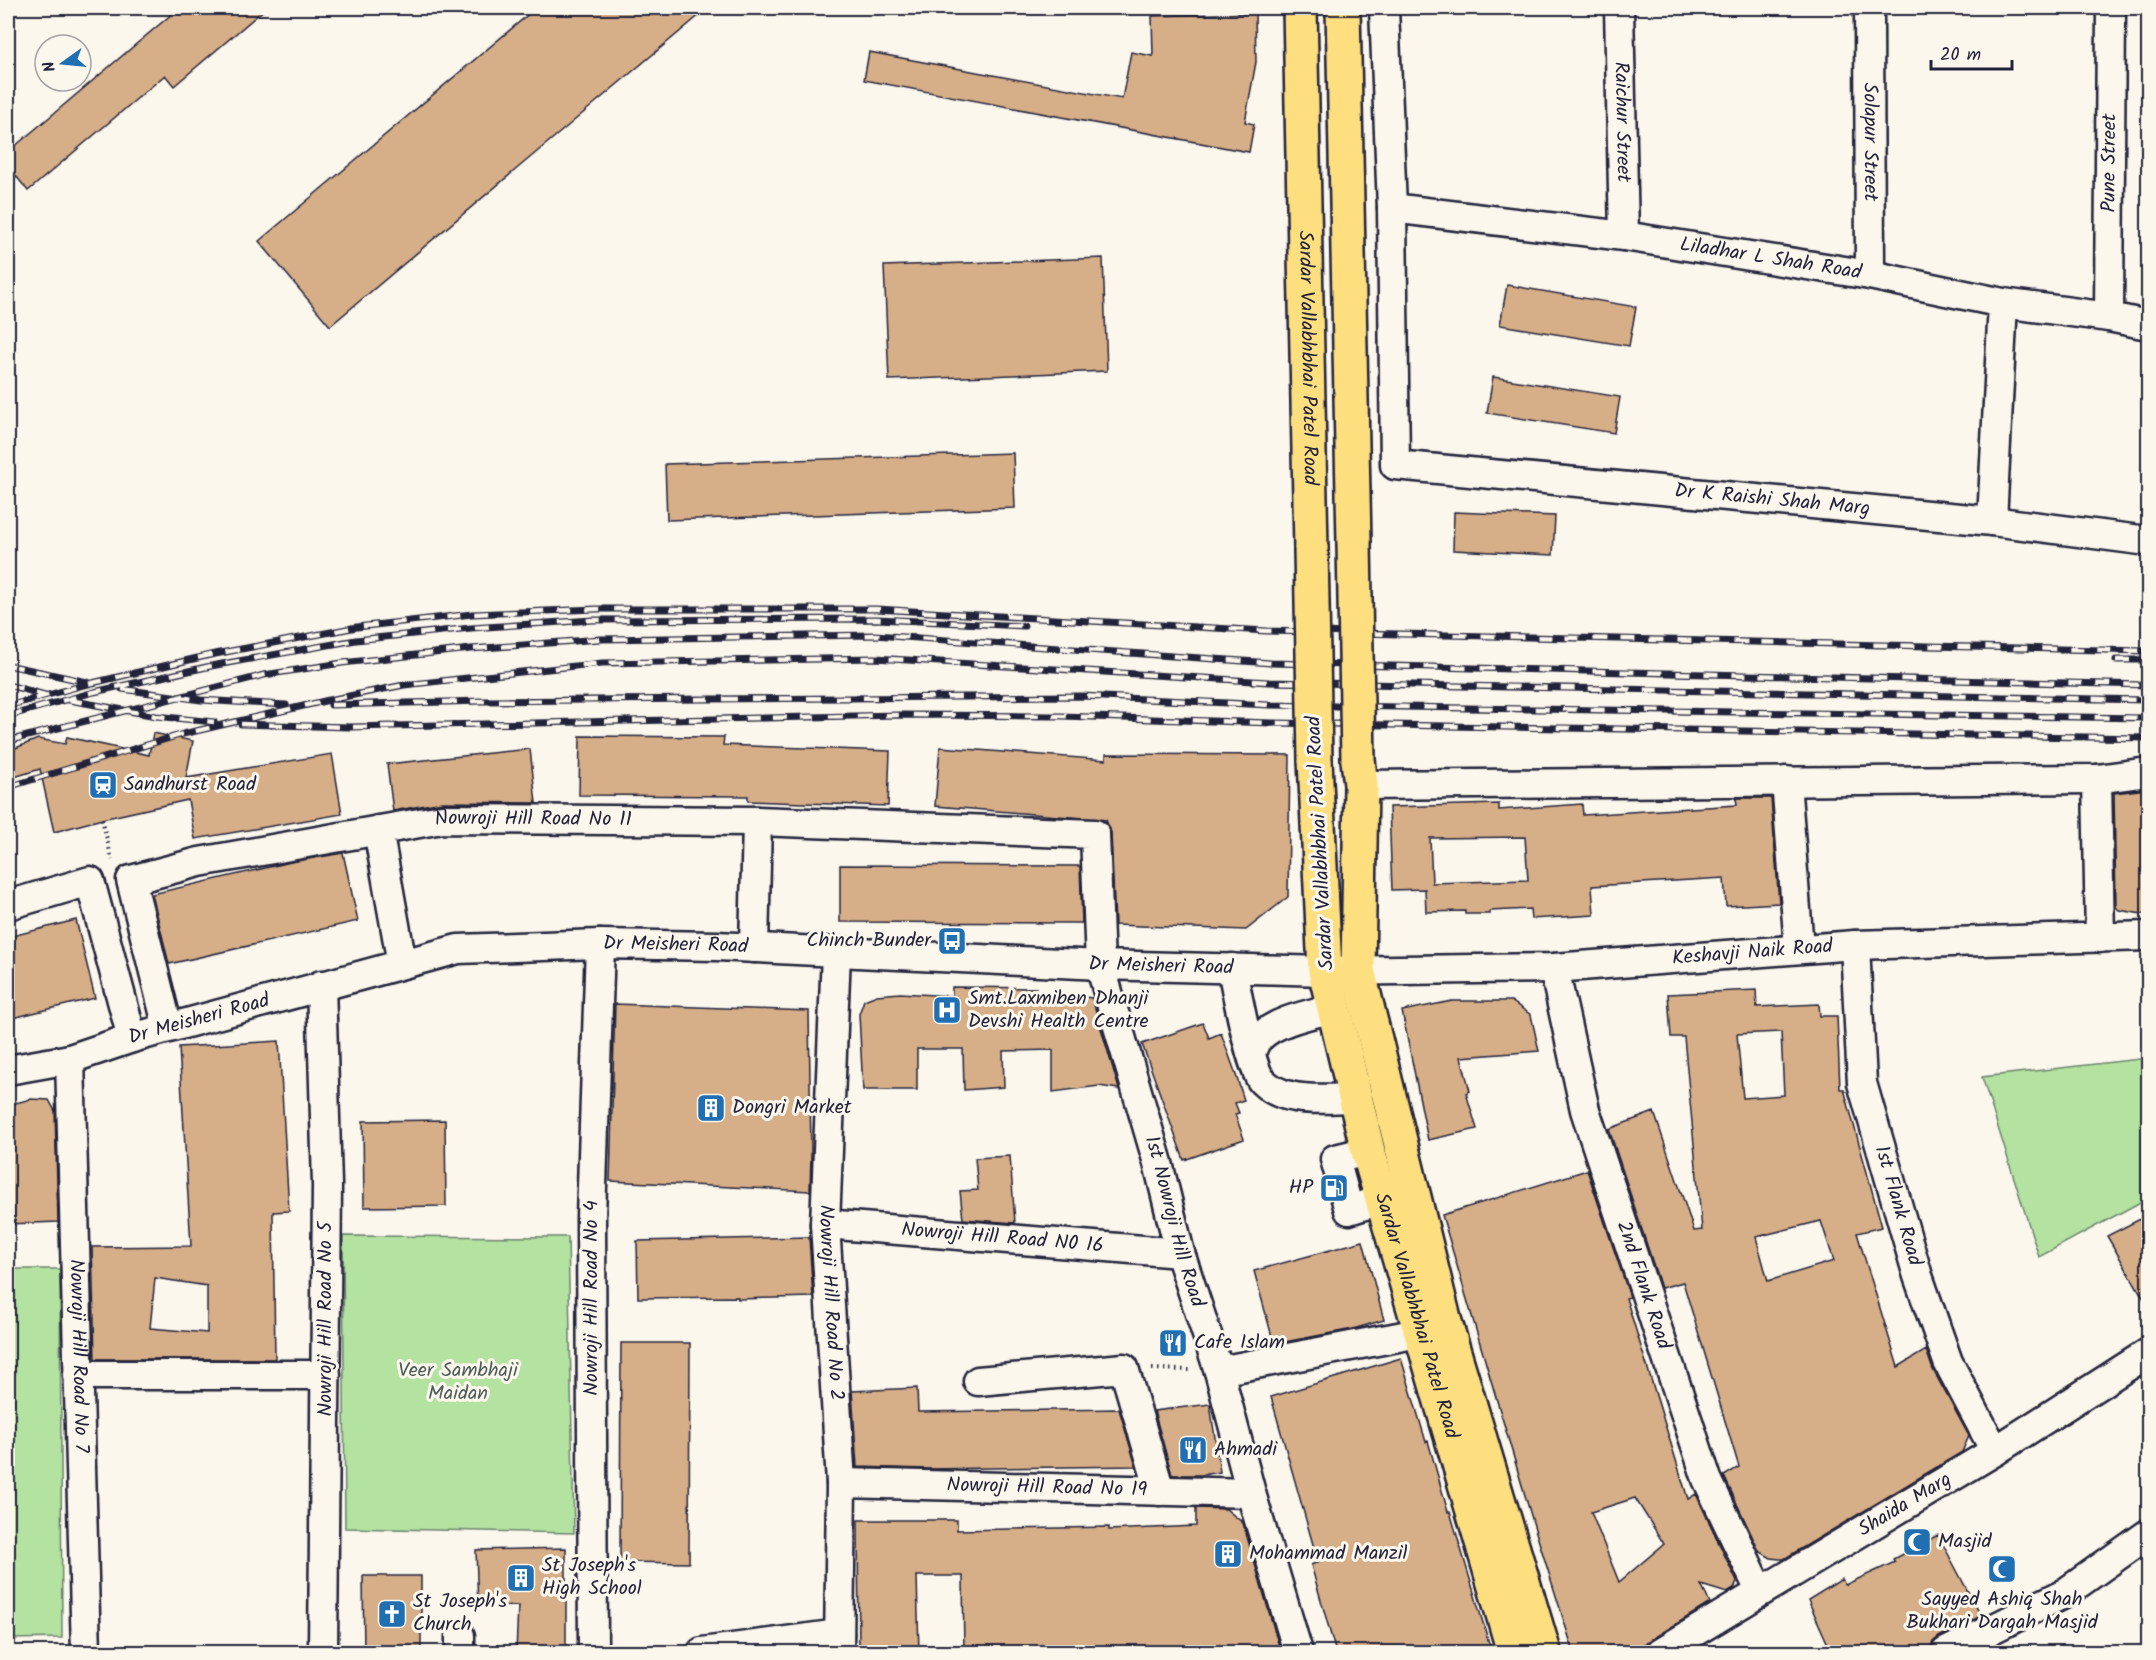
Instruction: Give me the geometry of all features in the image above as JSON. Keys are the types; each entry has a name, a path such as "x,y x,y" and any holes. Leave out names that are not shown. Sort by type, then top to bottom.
{"main road":[{"name":"Sardar Vallabhbhai Patel Road","path":"1300,8 1315,760 1325,971 1381,1200 1432,1326 1544,1653"},
{"name":"Sardar Vallabhbhai Patel Road","path":"1343,8 1359,772 1358,970 1432,1326 1514,1653"}],"street":[{"path":"1384,8 1392,208"},
{"name":"Raichur Street","path":"1619,8 1624,236"},
{"name":"Solapur Street","path":"1869,8 1870,275"},
{"name":"Pune Street","path":"2109,318 2110,8"},
{"name":"Liladhar L Shah Road","path":"1392,208 1624,236 1870,275 2003,303 2148,325"},
{"name":"Dr K Raishi Shah Marg","path":"1392,208 1395,465 1992,521 2148,541"},
{"path":"1992,521 2003,303"},
{"path":"1359,772 1786,781 2097,779 2148,772"},
{"path":"2097,779 2100,938"},
{"path":"1786,781 1799,948"},
{"name":"Nowroji Hill Road No 11","path":"168,1028 131,880 199,862 442,819 757,821 1095,834"},
{"path":"754,948 757,821"},
{"path":"378,830 402,964"},
{"name":"1st Nowroji Hill Road","path":"1095,834 1100,965 1158,1163 1180,1253 1219,1371 1251,1494 1298,1653"},
{"path":"8,905 90,881 132,1038"},
{"name":"Keshavji Naik Road","path":"1358,970 1554,968 1799,948 2148,936"},
{"name":"Dr Meisheri Road","path":"8,1070 70,1059 132,1038 458,949 600,944 754,948 1100,965 1358,970"},
{"name":"Nowroji Hill Road No 4","path":"593,1653 591,1217 600,944"},
{"name":"1st Flank Road","path":"1855,945 1862,1083 1918,1276 1948,1362 1995,1451"},
{"name":"Nowroji Hill Road No 2","path":"836,953 825,1224 841,1483 839,1643"},
{"path":"1232,968 1251,1052 1260,1079 1273,1089 1289,1096 1355,1098"},
{"name":"2nd Flank Road","path":"1554,968 1585,1110 1596,1144 1707,1479 1760,1591"},
{"name":"Nowroji Hill Road No 5","path":"321,985 327,1184 323,1653"},
{"path":"1251,1052 1258,1038 1276,1027 1302,1016 1334,1008"},
{"name":"Nowroji Hill Road No 7","path":"70,1059 86,1653"},
{"name":"Nowroji Hill Road N0 16","path":"825,1224 1180,1253"},
{"path":"1219,1371 1432,1326"},
{"name":"Shaida Marg","path":"1661,1653 1760,1591 1995,1451 2148,1353"},
{"path":"978,1381 1124,1368 1160,1491"},
{"path":"78,1375 326,1375"},
{"name":"Nowroji Hill Road No 19","path":"841,1483 1251,1494"},
{"path":"1947,1653 2065,1593 2148,1534"},
{"path":"702,1653 839,1643"}],"path":[{"path":"1124,1368 1219,1371"}],"green space":[{"path":"2148,1058 2148,1198 2039,1257 1982,1077"},
{"name":"Veer Sambhaji Maidan","path":"343,1236 568,1237 574,1533 345,1528"},
{"path":"8,1269 60,1269 62,1638 8,1639"}],"building":[{"path":"179,8 266,8 174,86 165,75 28,191 8,166 8,152 78,93 93,93 93,80"},
{"path":"536,8 708,8 330,326 259,241"},
{"path":"1255,13 1256,62 1245,122 1254,124 1249,152 864,80 869,52 1122,99 1131,52 1153,56 1152,16"},
{"path":"1103,258 1107,371 889,380 884,266"},
{"path":"1507,285 1636,307 1629,346 1500,325"},
{"path":"1493,377 1620,397 1614,433 1487,413"},
{"path":"1013,453 1015,508 667,520 665,464"},
{"path":"1454,512 1555,516 1553,555 1453,550"},
{"path":"153,733 193,741 186,778 332,754 342,814 195,839 188,800 54,832 40,769 8,779 8,751 38,739 65,744 67,737 149,755"},
{"path":"580,736 724,737 723,745 890,751 888,806 748,801 748,796 579,795"},
{"path":"940,747 1106,760 1106,754 1290,755 1288,897 1246,930 1115,925 1111,833 1106,820 935,806"},
{"path":"530,749 536,803 442,802 393,811 387,764"},
{"path":"2148,789 2148,915 2119,910 2116,907 2114,793"},
{"path":"1736,798 1771,798 1779,903 1726,906 1724,878 1592,886 1594,915 1531,919 1530,909 1490,911 1490,914 1465,914 1465,911 1426,912 1425,889 1392,890 1389,807 1499,804 1499,810 1582,804 1583,815 1737,805","holes":["1525,837 1528,880 1432,883 1430,838"]},
{"path":"343,853 358,921 169,964 152,894 291,862"},
{"path":"840,865 1080,866 1082,923 840,922"},
{"path":"76,920 95,998 8,1019 8,937"},
{"path":"952,987 1036,988 1039,998 1067,995 1092,998 1119,1089 1099,1086 1053,1092 1053,1050 1003,1051 1004,1087 964,1090 963,1049 917,1049 917,1090 863,1090 859,1014 864,1000 877,995 900,993 952,996"},
{"path":"1756,990 1757,1007 1819,1004 1820,1016 1837,1016 1840,1089 1844,1089 1882,1227 1857,1233 1898,1367 1926,1350 1933,1370 1969,1436 1962,1452 1784,1559 1771,1558 1759,1551 1724,1476 1739,1467 1683,1282 1661,1288 1609,1129 1654,1112 1694,1231 1702,1230 1684,1037 1671,1037 1668,994","holes":["1781,1032 1784,1095 1743,1098 1737,1034","1821,1221 1834,1261 1768,1281 1756,1237"]},
{"path":"1452,1001 1511,1001 1531,1015 1539,1051 1461,1057 1470,1091 1466,1093 1477,1129 1428,1140 1402,1011"},
{"name":"Dongri Market","path":"615,1004 809,1011 810,1191 610,1181"},
{"path":"1203,1023 1209,1038 1221,1033 1235,1072 1244,1100 1235,1103 1239,1113 1235,1114 1244,1139 1184,1160 1142,1044"},
{"path":"279,1041 289,1211 273,1212 275,1359 95,1359 92,1247 191,1246 179,1047","holes":["155,1278 207,1286 207,1333 150,1328"]},
{"path":"31,1099 49,1100 55,1111 58,1222 8,1224 8,1105"},
{"path":"445,1120 446,1206 364,1207 363,1121"},
{"path":"1010,1156 1015,1223 963,1219 960,1191 978,1190 975,1158"},
{"path":"1587,1170 1630,1297 1626,1298 1688,1499 1696,1494 1737,1582 1734,1589 1727,1593 1701,1585 1710,1603 1630,1653 1574,1653 1442,1215","holes":["1635,1498 1664,1544 1619,1582 1591,1512"]},
{"path":"2148,1215 2148,1306 2107,1236"},
{"path":"809,1237 813,1297 638,1298 637,1241"},
{"path":"1363,1241 1384,1320 1353,1329 1274,1344 1254,1271"},
{"path":"621,1343 690,1343 689,1563 620,1562"},
{"path":"1401,1358 1492,1653 1336,1653 1311,1565 1318,1562 1271,1397"},
{"path":"917,1388 918,1412 1119,1409 1136,1466 928,1469 857,1467 852,1391"},
{"path":"1210,1404 1220,1472 1201,1475 1172,1475 1154,1411"},
{"path":"1196,1508 1226,1509 1243,1523 1281,1653 964,1653 963,1576 917,1576 919,1653 859,1653 858,1520 957,1520 957,1530 1109,1527 1109,1530 1196,1526"},
{"path":"1938,1535 1981,1616 1939,1637 1930,1649 1923,1653 1832,1653 1808,1600 1842,1579 1845,1585 1895,1562 1893,1559"},
{"name":"St Joseph's High School","path":"566,1548 566,1653 516,1653 518,1606 478,1607 476,1550"},
{"name":"St Joseph's Church","path":"363,1576 421,1576 421,1653 364,1653"}],"railway":[{"path":"8,706 210,655 357,627 472,614 597,609 876,609 1267,631 2148,651"},
{"path":"8,716 94,692 211,666 356,640 471,628 593,620 877,619 1024,626"},
{"path":"8,741 264,675 342,663 471,649 600,639 875,635 1271,663 2148,685"},
{"path":"8,787 183,734 329,700 404,685 602,663 875,658 1269,682 2148,700"},
{"path":"2116,660 2148,660"},
{"path":"8,665 87,682"},
{"path":"8,685 45,695"},
{"path":"122,689 201,700 286,705"},
{"path":"331,705 483,701 1082,696 1269,705 2148,718"},
{"path":"69,700 156,716 214,722"},
{"path":"241,724 350,727 898,715 1061,716 1272,723 2148,738"}],"place":[{"name":"Sandhurst Road","path":"103,785"},
{"name":"Chinch Bunder","path":"952,941"},
{"name":"Smt.Laxmiben Dhanji Devshi Health Centre","path":"947,1010"},
{"name":"Dongri Market","path":"711,1108"},
{"name":"HP","path":"1334,1188"},
{"name":"Cafe Islam","path":"1173,1343"},
{"name":"Ahmadi","path":"1193,1450"},
{"name":"Masjid","path":"1917,1542"},
{"name":"Mohammad Manzil","path":"1228,1554"},
{"name":"Sayyed Ashiq Shah Bukhari Dargah Masjid","path":"2002,1569"},
{"name":"St Joseph's High School","path":"521,1578"},
{"name":"St Joseph's Church","path":"392,1614"}]}
